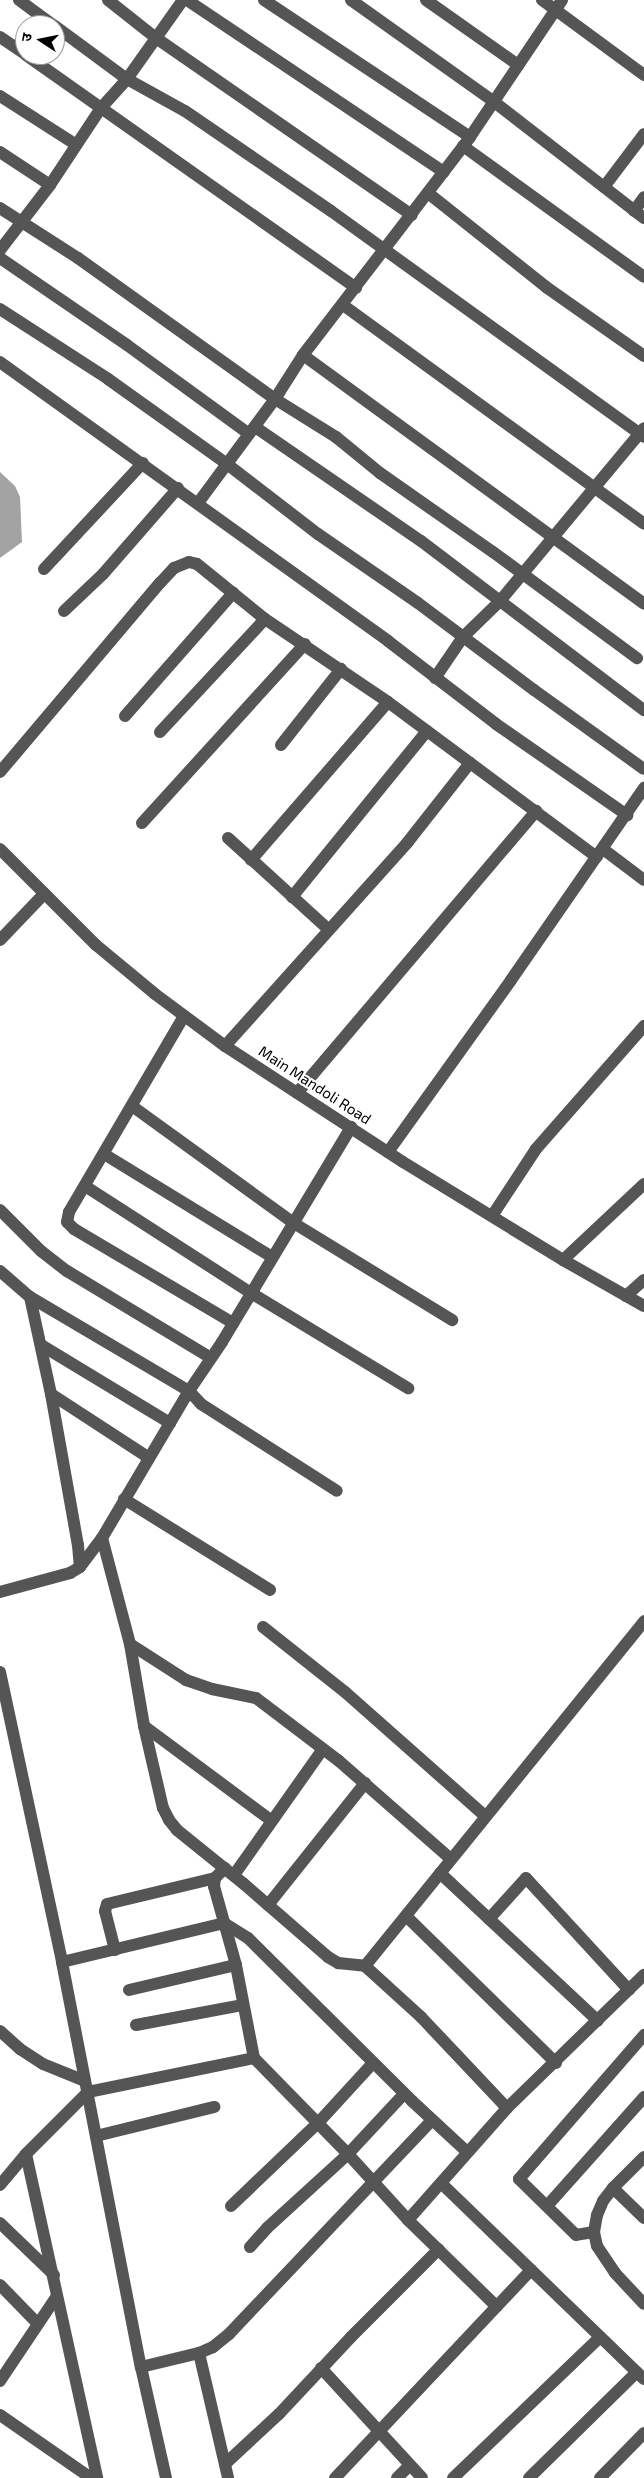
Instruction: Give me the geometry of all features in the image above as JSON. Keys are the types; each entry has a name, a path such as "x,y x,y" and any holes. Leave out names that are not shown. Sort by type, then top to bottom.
{"street":[{"path":"19,0 39,15"},
{"path":"108,0 156,38 412,215"},
{"path":"0,250 50,185 75,144 101,108 127,78 185,0 444,172"},
{"path":"264,0 467,141 644,277"},
{"path":"350,0 493,101 639,214 644,197"},
{"path":"426,0 518,65"},
{"path":"542,0 559,5 644,76"},
{"path":"198,503 276,399 303,355 467,141 559,5"},
{"path":"65,34 127,78 184,112 332,211 643,433 500,601 463,637 435,678"},
{"path":"0,36 15,47"},
{"path":"40,65 356,288"},
{"path":"0,96 75,144"},
{"path":"604,187 644,134"},
{"path":"0,152 50,185"},
{"path":"428,193 546,287 644,356"},
{"path":"0,208 78,258 276,399 336,437 375,470 522,573 638,658"},
{"path":"0,258 252,431 421,541 644,710"},
{"path":"343,305 596,487 644,524"},
{"path":"0,309 108,379 227,464 318,534 418,602 644,769"},
{"path":"303,355 644,604"},
{"path":"0,362 178,488 496,724 627,815"},
{"path":"44,570 143,464"},
{"path":"64,611 102,574 178,488"},
{"path":"0,772 91,662 174,568 189,562 197,564 265,619 305,644 388,702 536,811 644,880"},
{"path":"125,716 233,593"},
{"path":"160,732 265,619"},
{"path":"142,823 305,644"},
{"path":"281,745 341,669"},
{"path":"251,860 388,702"},
{"path":"292,896 427,731"},
{"path":"225,1046 407,843 470,763"},
{"path":"388,1152 627,815 644,788"},
{"path":"297,1093 536,811"},
{"path":"228,838 328,929"},
{"name":"Main Mandoli Road","path":"0,850 96,945 184,1016 225,1046 388,1152 563,1260 644,1306"},
{"path":"0,940 44,894"},
{"path":"184,1016 69,1212 67,1222 69,1225 233,1323"},
{"path":"492,1216 536,1148 644,1026"},
{"path":"132,1106 292,1222 452,1320"},
{"path":"0,1592 70,1573 80,1567 102,1538 189,1391 252,1293 292,1222 352,1127"},
{"path":"104,1154 272,1257"},
{"path":"563,1260 644,1184"},
{"path":"85,1186 252,1293 408,1388"},
{"path":"0,1210 41,1251 67,1271 211,1358"},
{"path":"0,1272 30,1297 189,1391 201,1404 337,1491"},
{"path":"626,1296 644,1280"},
{"path":"30,1297 51,1394 80,1567"},
{"path":"41,1345 170,1423"},
{"path":"51,1394 149,1458"},
{"path":"124,1499 270,1590"},
{"path":"102,1538 130,1644 144,1726 163,1808 169,1820 177,1830 268,1904 328,1957 338,1963 365,1966 421,2017 507,2108"},
{"path":"365,1966 644,1621"},
{"path":"263,1627 345,1692 485,1816"},
{"path":"130,1644 186,1680 212,1689 256,1698 365,1783 451,1859"},
{"path":"0,1672 62,1962 141,2367 166,2478"},
{"path":"144,1726 272,1821"},
{"path":"115,1950 105,1911 107,1904 215,1878 229,1872 272,1821 323,1749"},
{"path":"268,1904 365,1783"},
{"path":"440,1873 598,2021"},
{"path":"215,1878 214,1886 236,1965 254,2058 348,2154 408,2220 497,2307"},
{"path":"489,1919 526,1878 629,1990"},
{"path":"406,1916 556,2063"},
{"path":"62,1962 224,1924 248,1938 404,2094 467,2152"},
{"path":"129,1990 236,1965"},
{"path":"408,2220 507,2108 556,2063 644,1975"},
{"path":"136,2025 243,2005"},
{"path":"0,2031 20,2049 43,2064 86,2087 254,2058"},
{"path":"594,2232 582,2236 576,2235 519,2179 644,2035"},
{"path":"231,2206 318,2123 373,2063"},
{"path":"0,2185 86,2087"},
{"path":"250,2247 267,2228 348,2154 404,2094"},
{"path":"547,2206 644,2097"},
{"path":"96,2136 180,2114 214,2108"},
{"path":"141,2367 199,2353 213,2347 229,2334 432,2120"},
{"path":"26,2154 97,2478"},
{"path":"644,2157 613,2188 597,2215 594,2232 597,2246 604,2258 644,2304"},
{"path":"441,2183 641,2375 530,2478"},
{"path":"613,2188 644,2218"},
{"path":"0,2224 54,2275"},
{"path":"225,2464 279,2414 321,2368 439,2249"},
{"path":"335,2478 531,2270"},
{"path":"0,2285 38,2324"},
{"path":"0,2381 57,2296"},
{"path":"453,2478 600,2337"},
{"path":"199,2353 228,2478"},
{"path":"321,2368 422,2478"},
{"path":"0,2415 91,2478"},
{"path":"600,2478 644,2433"},
{"path":"397,2478 410,2465"}],"shaded area":[{"path":"0,472 15,486 20,497 22,542 0,558"}]}
